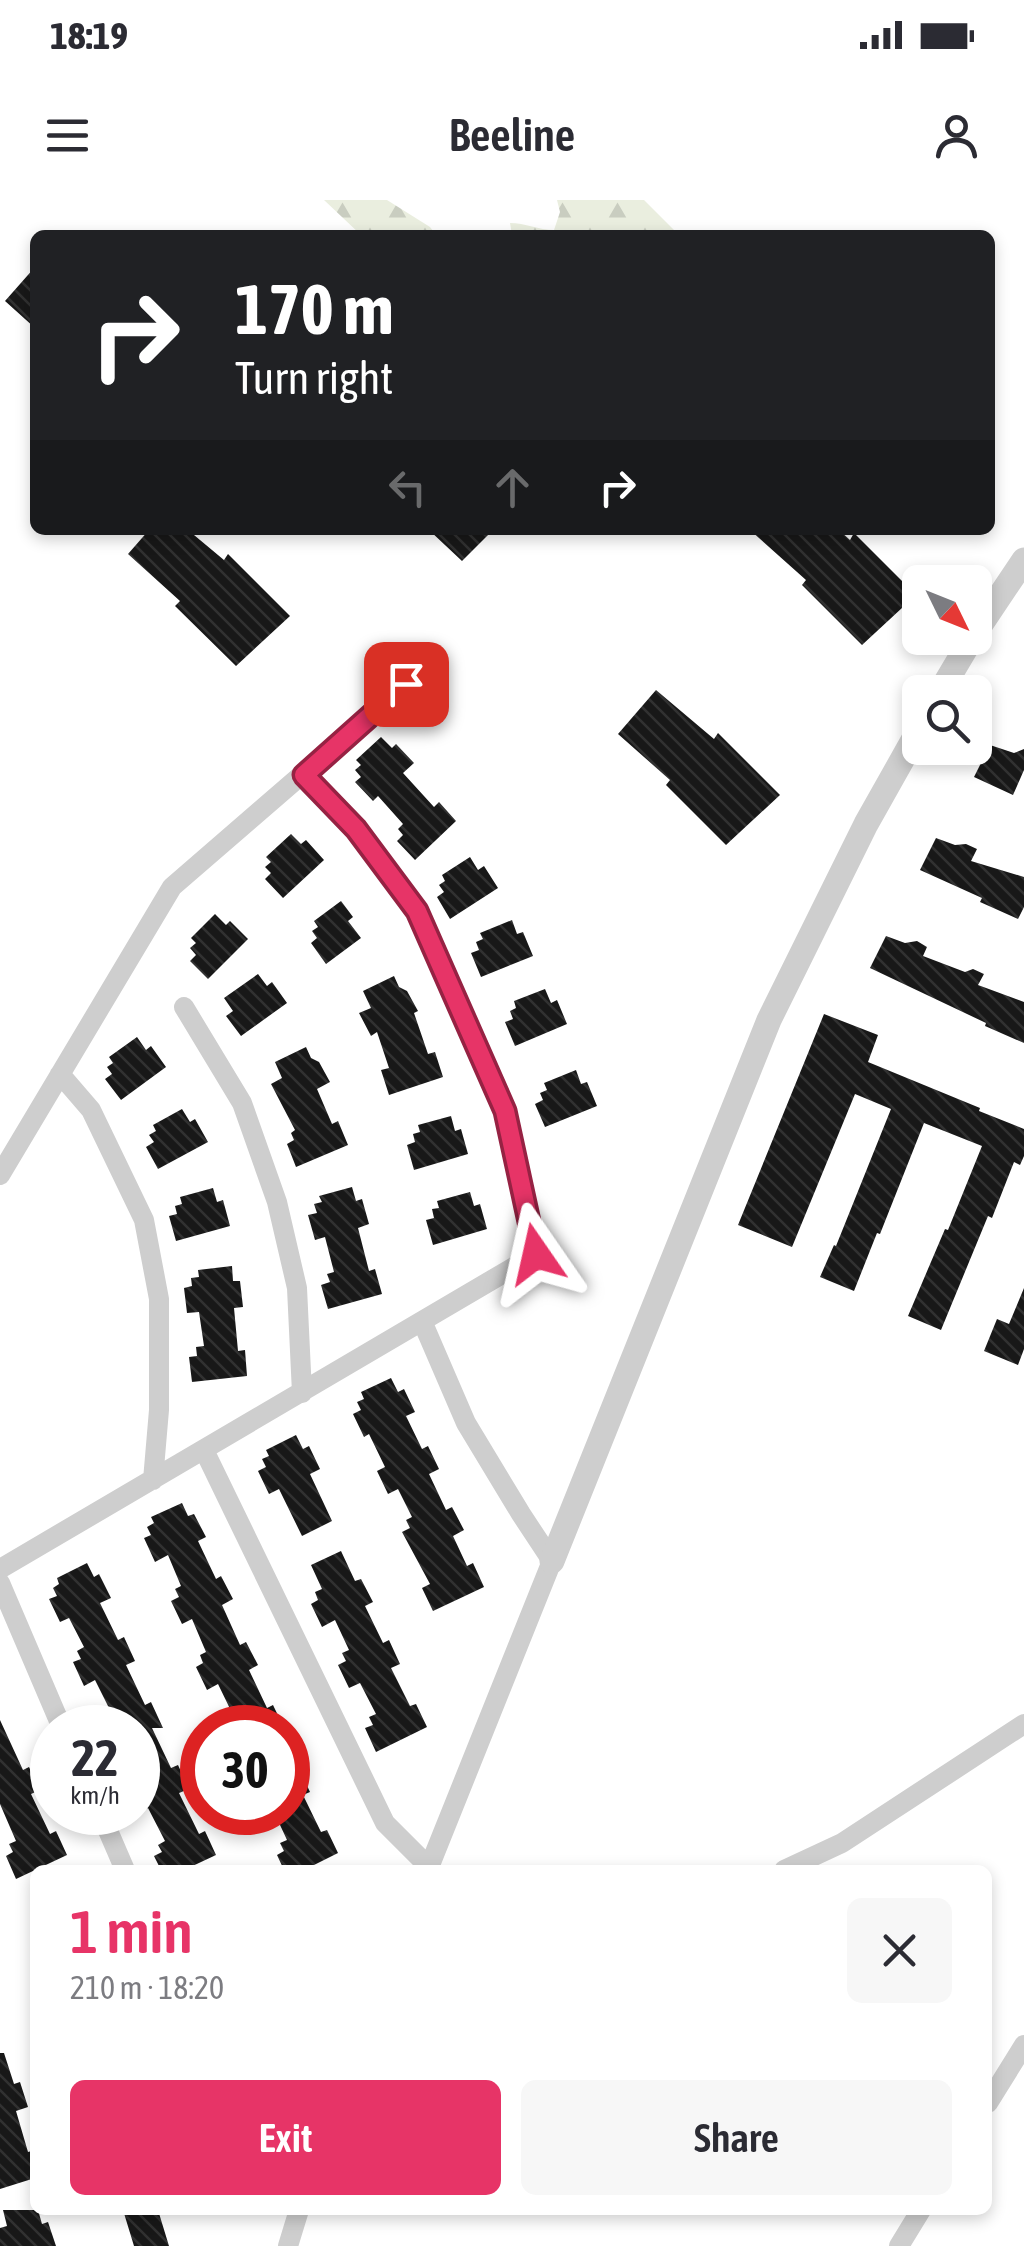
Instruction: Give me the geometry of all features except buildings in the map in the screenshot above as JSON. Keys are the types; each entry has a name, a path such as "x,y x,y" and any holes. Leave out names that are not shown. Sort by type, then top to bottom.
{"street":[{"path":"992,607 1024,560"},
{"path":"0,1175 172,887 432,662"},
{"path":"429,1865 769,1020 902,760"},
{"path":"0,1569 536,1254 505,1111 417,911 356,829 304,775"},
{"path":"184,1007 242,1104 277,1202 296,1288 302,1393"},
{"path":"60,1074 92,1110 144,1220 159,1299 159,1410 153,1480"},
{"path":"422,1321 466,1423 552,1560"},
{"path":"204,1450 385,1823 425,1865"},
{"path":"0,1583 52,1705"},
{"path":"795,1865 842,1843 1024,1724"},
{"path":"110,1835 123,1865"},
{"path":"992,2097 1024,2044"},
{"path":"288,2246 297,2215"},
{"path":"899,2246 919,2215"}],"green space":[{"path":"324,200 387,200 432,230 356,230"},
{"path":"557,200 644,200 674,230 554,230 560,212"},
{"path":"510,223 554,230 511,230"}],"route":[{"path":"406,684 304,775 356,829 417,911 505,1111 536,1254"}]}
